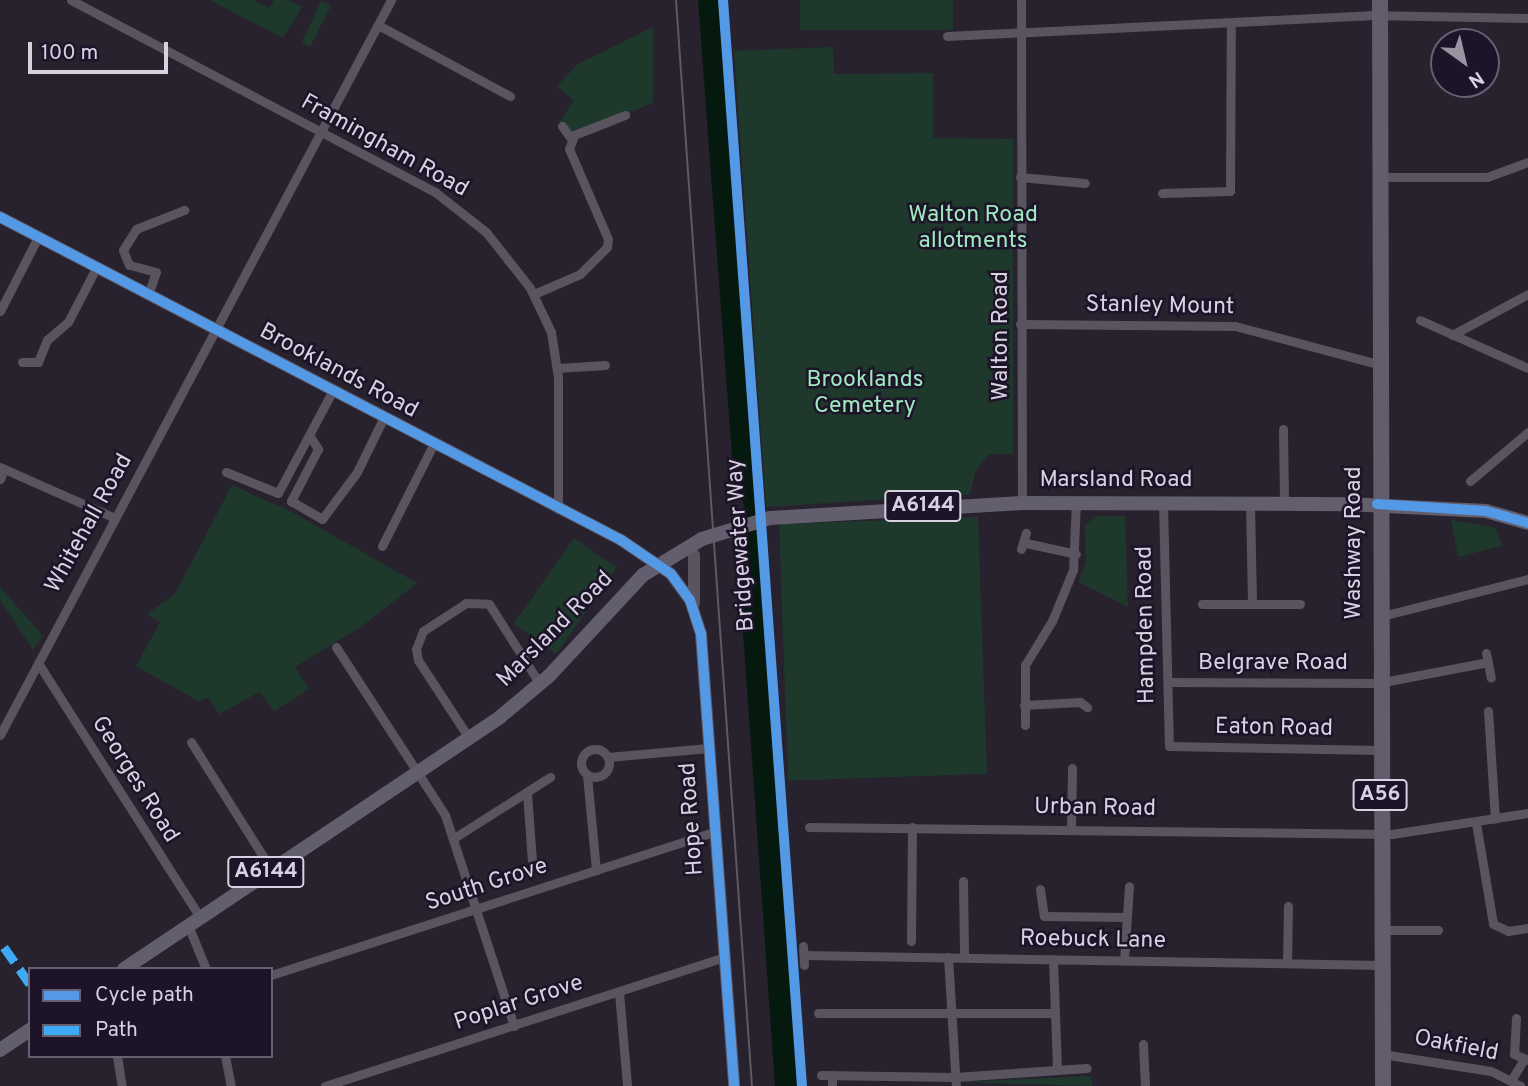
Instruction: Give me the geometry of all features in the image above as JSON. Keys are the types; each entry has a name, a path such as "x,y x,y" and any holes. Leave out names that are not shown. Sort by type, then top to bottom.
{"highway":[{"name":"Washway Road","path":"1379,8 1377,504 1382,1086"}],"main road":[{"name":"Marsland Road","path":"127,967 469,738 540,684 658,563 702,538 769,518 1022,503 1377,504"},
{"name":"A6144","path":"1377,504 1486,511 1528,523"},
{"path":"694,555 702,538"},
{"path":"0,1050 28,1031"}],"street":[{"name":"Framingham Road","path":"71,0 462,211 501,249 534,294 549,325 557,368 558,509"},
{"name":"Whitehall Road","path":"0,736 115,518 218,332 391,0"},
{"name":"Walton Road","path":"1021,0 1022,503"},
{"path":"947,36 1231,24 1379,8 1528,18"},
{"path":"1162,193 1230,191 1231,24"},
{"path":"377,25 510,96"},
{"path":"570,138 625,115"},
{"path":"534,294 580,274 609,243 569,149 570,138 562,126"},
{"path":"1377,177 1487,177 1528,162"},
{"path":"1020,177 1085,183"},
{"path":"148,295 156,272 130,265 123,250 136,229 184,210"},
{"name":"Brooklands Road","path":"0,217 658,563"},
{"path":"0,311 38,237"},
{"path":"22,362 38,362 96,268"},
{"path":"1452,335 1528,294"},
{"path":"1420,320 1528,368"},
{"name":"Stanley Mount","path":"1020,324 1235,326 1378,364"},
{"path":"557,368 605,365"},
{"path":"226,471 278,494 332,392"},
{"path":"309,435 318,449 291,501 322,519 357,472 383,419"},
{"path":"1283,429 1284,505"},
{"path":"1470,481 1528,432"},
{"path":"382,546 433,445"},
{"path":"0,479 2,468 115,518"},
{"path":"1025,725 1028,656 1052,621 1076,554 1076,502"},
{"name":"Hampden Road","path":"1163,503 1169,746"},
{"path":"1250,505 1252,604"},
{"path":"1025,542 1076,554"},
{"path":"694,555 696,613"},
{"name":"Hope Road","path":"658,563 678,582 696,613 709,748 734,1086"},
{"path":"1378,617 1528,579"},
{"path":"469,738 418,660 416,649 423,631 466,603 489,604 540,684"},
{"path":"1202,604 1300,604"},
{"path":"335,647 419,773 454,838 514,1026"},
{"name":"Belgrave Road","path":"1168,682 1378,684 1487,657 1491,678"},
{"name":"Georges Road","path":"38,663 194,921 206,967"},
{"path":"1024,705 1082,701"},
{"path":"1488,711 1495,819"},
{"path":"191,742 271,869"},
{"name":"Eaton Road","path":"1169,746 1380,750"},
{"path":"596,871 587,775 581,763 585,754 597,750 608,757 709,748"},
{"path":"587,775 604,775 608,757"},
{"path":"1071,828 1076,783 1072,768"},
{"path":"454,838 550,777"},
{"path":"527,793 532,861"},
{"name":"Urban Road","path":"809,827 1071,828 1381,834 1476,823 1528,813"},
{"path":"1476,823 1493,924 1508,931 1528,928"},
{"path":"911,942 912,827"},
{"name":"South Grove","path":"273,974 715,832"},
{"path":"963,881 964,957"},
{"path":"1124,960 1124,918 1129,886"},
{"path":"1040,889 1044,916 1124,918"},
{"path":"1287,963 1288,906"},
{"path":"1382,930 1438,930"},
{"name":"Roebuck Lane","path":"804,955 1381,965"},
{"name":"Poplar Grove","path":"325,1086 725,957"},
{"path":"948,957 955,1081"},
{"path":"1053,959 1056,1070"},
{"path":"619,992 627,1086"},
{"path":"818,1013 951,1016 1054,1013"},
{"path":"1512,1079 1526,1059 1514,1054 1516,1018"},
{"path":"1143,1044 1145,1086"},
{"name":"Oakfield","path":"1382,1054 1462,1065 1512,1079 1520,1086"},
{"path":"117,1058 122,1086"},
{"path":"225,1058 231,1086"},
{"path":"832,1086 827,1075 894,1081 955,1081 1087,1068"}],"green space":[{"path":"210,0 253,0 269,8 274,0 288,0 302,7 283,38"},
{"path":"800,0 953,0 953,30 800,30"},
{"path":"321,1 331,6 310,47 302,42"},
{"path":"653,27 653,103 570,136 559,122 574,101 557,86 578,64"},
{"name":"Brooklands Cemetery","path":"833,47 834,74 933,73 933,138 1013,139 1013,454 989,454 976,470 970,494 766,507 734,51"},
{"path":"232,485 292,512 417,583 361,627 295,667 309,689 274,711 259,692 219,714 208,698 198,701 136,666 160,622 147,614 175,594"},
{"path":"1096,516 1125,516 1128,607 1078,582 1086,563 1085,525"},
{"path":"978,517 987,774 788,781 779,524"},
{"path":"1451,520 1496,528 1502,546 1458,557"},
{"path":"574,538 617,568 556,654 514,624"},
{"path":"0,587 43,636 33,650 0,600"},
{"path":"1091,1076 1092,1086 959,1082"}],"shaded area":[{"path":"698,0 720,0 798,1086 775,1086 737,547 744,506 733,470"}],"tram line":[{"path":"676,0 752,1086"}],"marked path":[{"path":"4,947 28,981"}],"cycle path":[{"name":"Bridgewater Way","path":"723,0 802,1086"},
{"path":"0,217 621,540 671,574 690,600 701,634 734,1086"},
{"path":"1377,504 1486,511 1528,523"}],"park label":[{"name":"Walton Road allotments","path":"973,229"}]}
